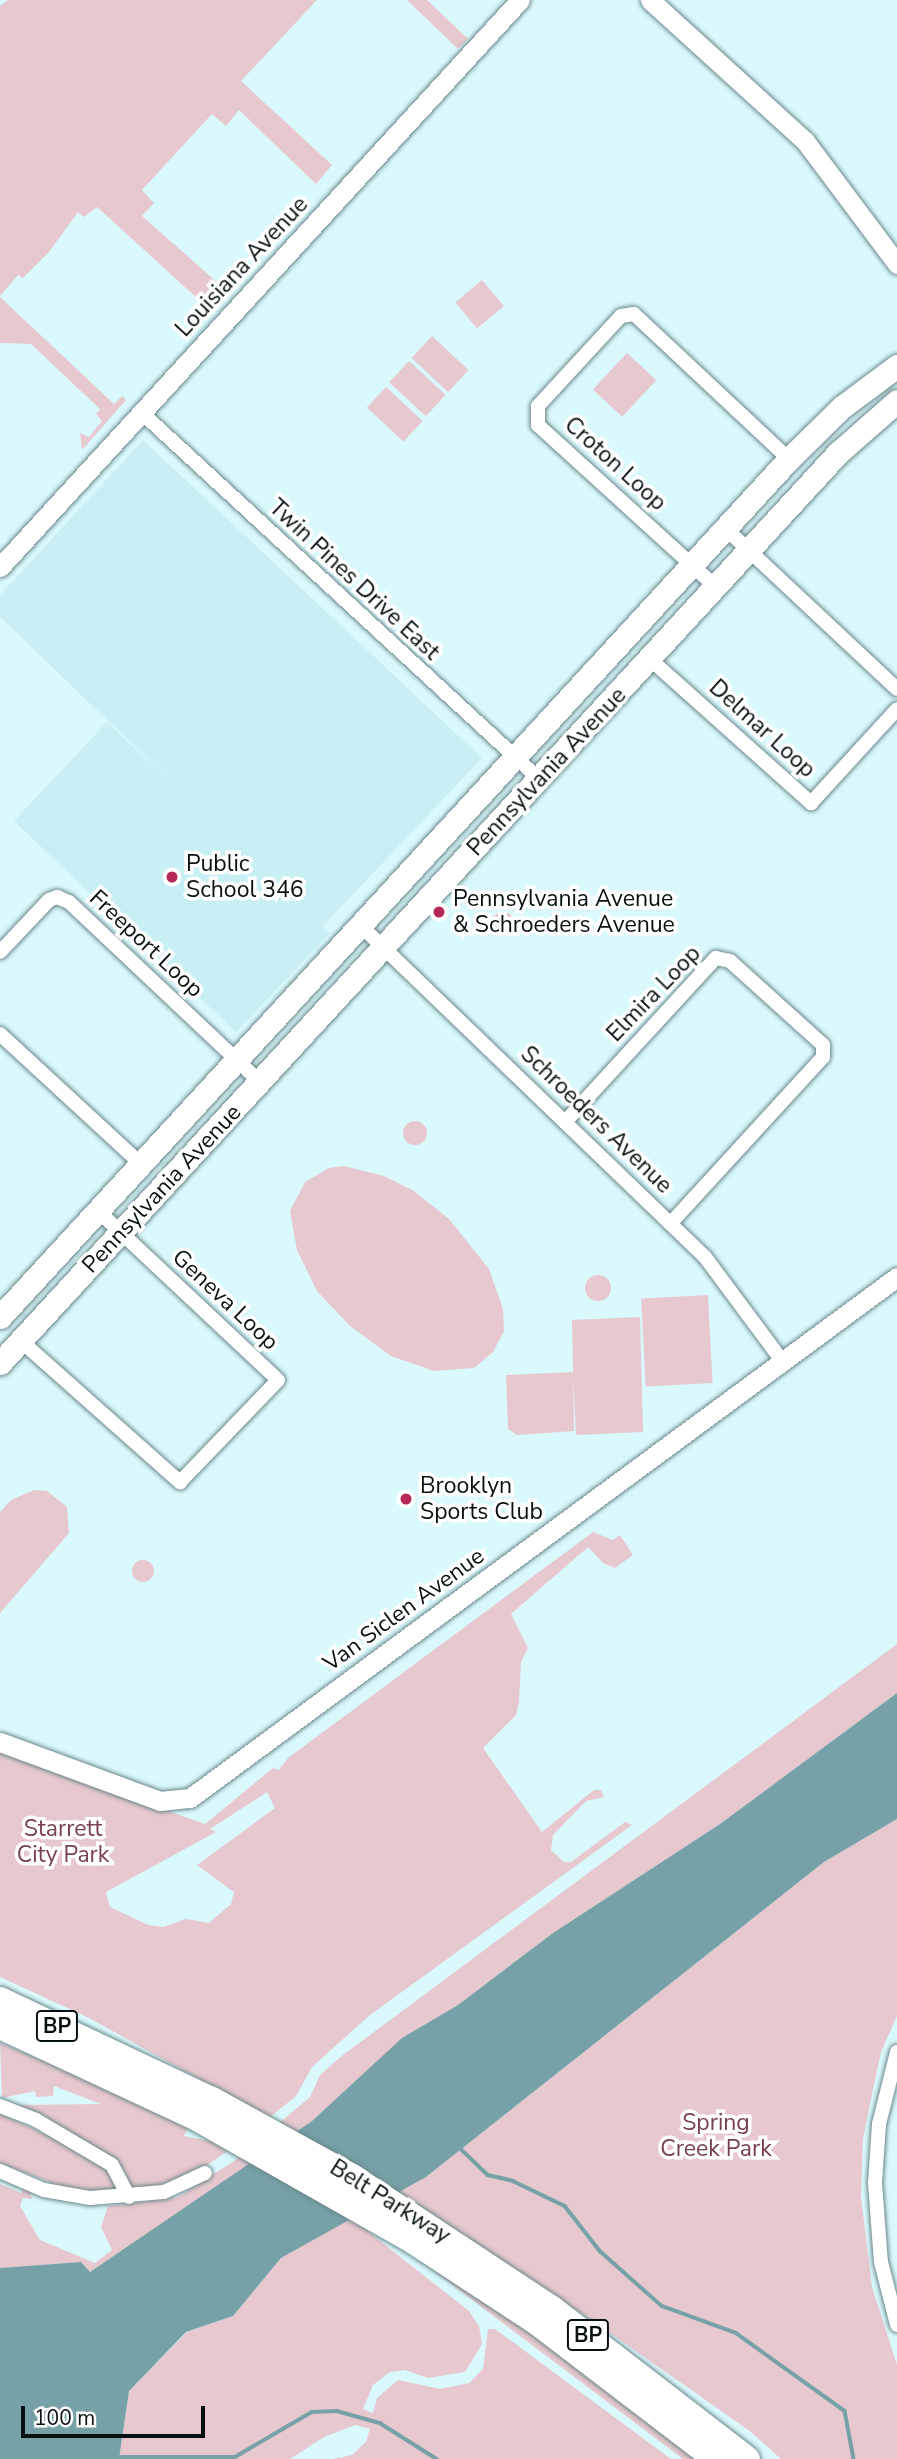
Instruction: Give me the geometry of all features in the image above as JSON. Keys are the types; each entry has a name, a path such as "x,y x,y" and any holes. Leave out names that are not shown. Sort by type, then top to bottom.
{"highway":[{"path":"0,1994 110,2063"},
{"name":"Belt Parkway","path":"0,2000 110,2063 236,2126 417,2230 593,2338 747,2459"},
{"name":"Belt Parkway","path":"0,2026 110,2063"},
{"path":"0,2034 110,2063"},
{"name":"Belt Parkway","path":"417,2230 716,2459"}],"main road":[{"name":"Pennsylvania Avenue","path":"0,1317 789,459 842,407 897,366"},
{"name":"Pennsylvania Avenue","path":"0,1363 386,949 538,778 651,660 839,452 897,401"}],"street":[{"name":"Louisiana Avenue","path":"0,568 520,0"},
{"path":"650,0 805,141 897,264"},
{"name":"Croton Loop","path":"716,587 538,425 538,406 621,316 634,314 789,459"},
{"name":"Twin Pines Drive East","path":"142,413 514,759 538,778"},
{"path":"726,529 897,689"},
{"name":"Delmar Loop","path":"651,660 811,803 897,709"},
{"name":"Freeport Loop","path":"0,952 49,900 57,897 69,902 260,1082"},
{"name":"Schroeders Avenue","path":"361,926 705,1257 783,1362"},
{"name":"Elmira Loop","path":"565,1122 716,958 730,961 823,1045 823,1057 670,1224"},
{"path":"0,1034 141,1164"},
{"name":"Geneva Loop","path":"22,1340 180,1482 278,1380 98,1211"},
{"name":"Van Siclen Avenue","path":"0,1742 174,1802 190,1798 897,1277"},
{"path":"897,2052 881,2113 875,2183 881,2262 897,2325"},
{"path":"0,2106 36,2120 104,2160 122,2179 129,2197"},
{"path":"0,2171 69,2195 129,2197 164,2192 205,2173"}],"shaded area":[{"path":"143,440 482,758 323,926 330,933 236,1032 14,821 107,722 199,808 0,617 0,595"},
{"path":"897,1693 897,1819 824,1862 426,2177 281,2258 233,2316 186,2332 129,2391 119,2459 0,2459 0,2268 81,2262 90,2272 312,2121 402,2038 458,2005 553,1933 720,1824"}],"green space":[{"path":"8,0 317,0 241,81 332,165 316,184 239,110 226,126 212,114 142,190 154,203 142,216 227,291 209,309 97,207 84,217 78,212 49,252 23,278 18,275 0,296 0,6"},
{"path":"407,0 427,0 468,39 458,49"},
{"path":"482,280 504,306 477,329 455,302"},
{"path":"0,297 114,404 122,396 126,400 82,450 80,433 89,437 102,421 96,414 100,409 31,344 0,343"},
{"path":"432,336 469,370 448,392 412,358"},
{"path":"627,353 656,380 622,417 593,390"},
{"path":"409,361 446,395 426,416 389,382"},
{"path":"386,387 423,421 403,442 367,407"},
{"path":"503,912 511,916 515,924 511,932 503,936 495,932 491,924 495,916"},
{"path":"415,1121 426,1128 427,1133 420,1144 415,1145 404,1138 403,1133 410,1122"},
{"path":"344,1166 384,1176 414,1191 449,1219 489,1269 503,1309 504,1331 493,1352 474,1368 434,1371 391,1356 350,1326 317,1291 297,1250 290,1211 305,1182 329,1168"},
{"path":"598,1275 607,1279 611,1288 607,1297 598,1301 589,1297 585,1288 589,1279"},
{"path":"708,1295 713,1383 646,1386 641,1299"},
{"path":"640,1317 643,1432 576,1435 573,1376 574,1431 517,1435 508,1429 506,1375 573,1372 572,1320"},
{"path":"34,1490 47,1491 67,1507 69,1533 0,1613 0,1512 11,1500"},
{"name":"Starrett City Park","path":"593,1532 613,1540 620,1535 633,1555 615,1568 603,1563 588,1547 511,1614 528,1648 521,1662 519,1702 516,1715 483,1748 542,1832 594,1790 601,1790 604,1797 586,1801 553,1835 551,1850 564,1862 571,1862 625,1822 632,1825 370,2015 312,2067 296,2096 269,2118 89,2018 0,1977 0,1753 205,1824 273,1768 279,1770 288,1758","holes":["267,1792 275,1808 197,1865 234,1892 231,1904 209,1923 186,1919 163,1927 148,1925 110,1907 106,1892 216,1832 210,1829"]},
{"path":"139,1560 147,1560 154,1567 154,1575 147,1582 139,1582 132,1575 132,1567"},
{"path":"897,1644 897,1693 720,1824 553,1933 458,2005 403,2038 312,2121 244,2169 90,2272 81,2262 0,2268 0,2184 21,2193 24,2187 29,2188 32,2199 23,2198 20,2206 40,2240 95,2263 112,2250 101,2227 108,2206 178,2197 234,2161 310,2097 320,2075 343,2055"},
{"name":"Spring Creek Park","path":"897,1819 897,2016 881,2052 863,2139 861,2197 872,2287 897,2365 897,2459 781,2459 751,2432 603,2328 399,2192 426,2177 824,1862"},
{"path":"0,2043 141,2102 189,2126 184,2136 210,2141 228,2151 191,2176 133,2192 117,2162 10,2105 101,2104 54,2086 53,2096 36,2097 35,2091 2,2098"},
{"path":"0,2114 79,2149 110,2171 116,2191 73,2191 0,2163"},
{"path":"351,2218 469,2311 479,2326 482,2344 465,2372 428,2378 405,2370 390,2372 373,2385 363,2409 373,2413 377,2398 398,2380 440,2389 469,2383 483,2369 488,2329 495,2329 671,2459 334,2459 352,2455 366,2442 370,2429 355,2425 324,2437 290,2459 119,2459 129,2391 187,2332 233,2316 281,2258"},
{"path":"418,2259 517,2319 701,2459 683,2459"}],"waterway":[{"path":"461,2149 488,2175 513,2181 565,2206 600,2251 662,2306 736,2333 845,2411 854,2459"},
{"path":"119,2457 235,2457 312,2412 337,2411 380,2423 437,2459"}],"place":[{"name":"Public School 346","path":"172,877"},
{"name":"Pennsylvania Avenue & Schroeders Avenue","path":"439,912"},
{"name":"Brooklyn Sports Club","path":"406,1499"}]}
